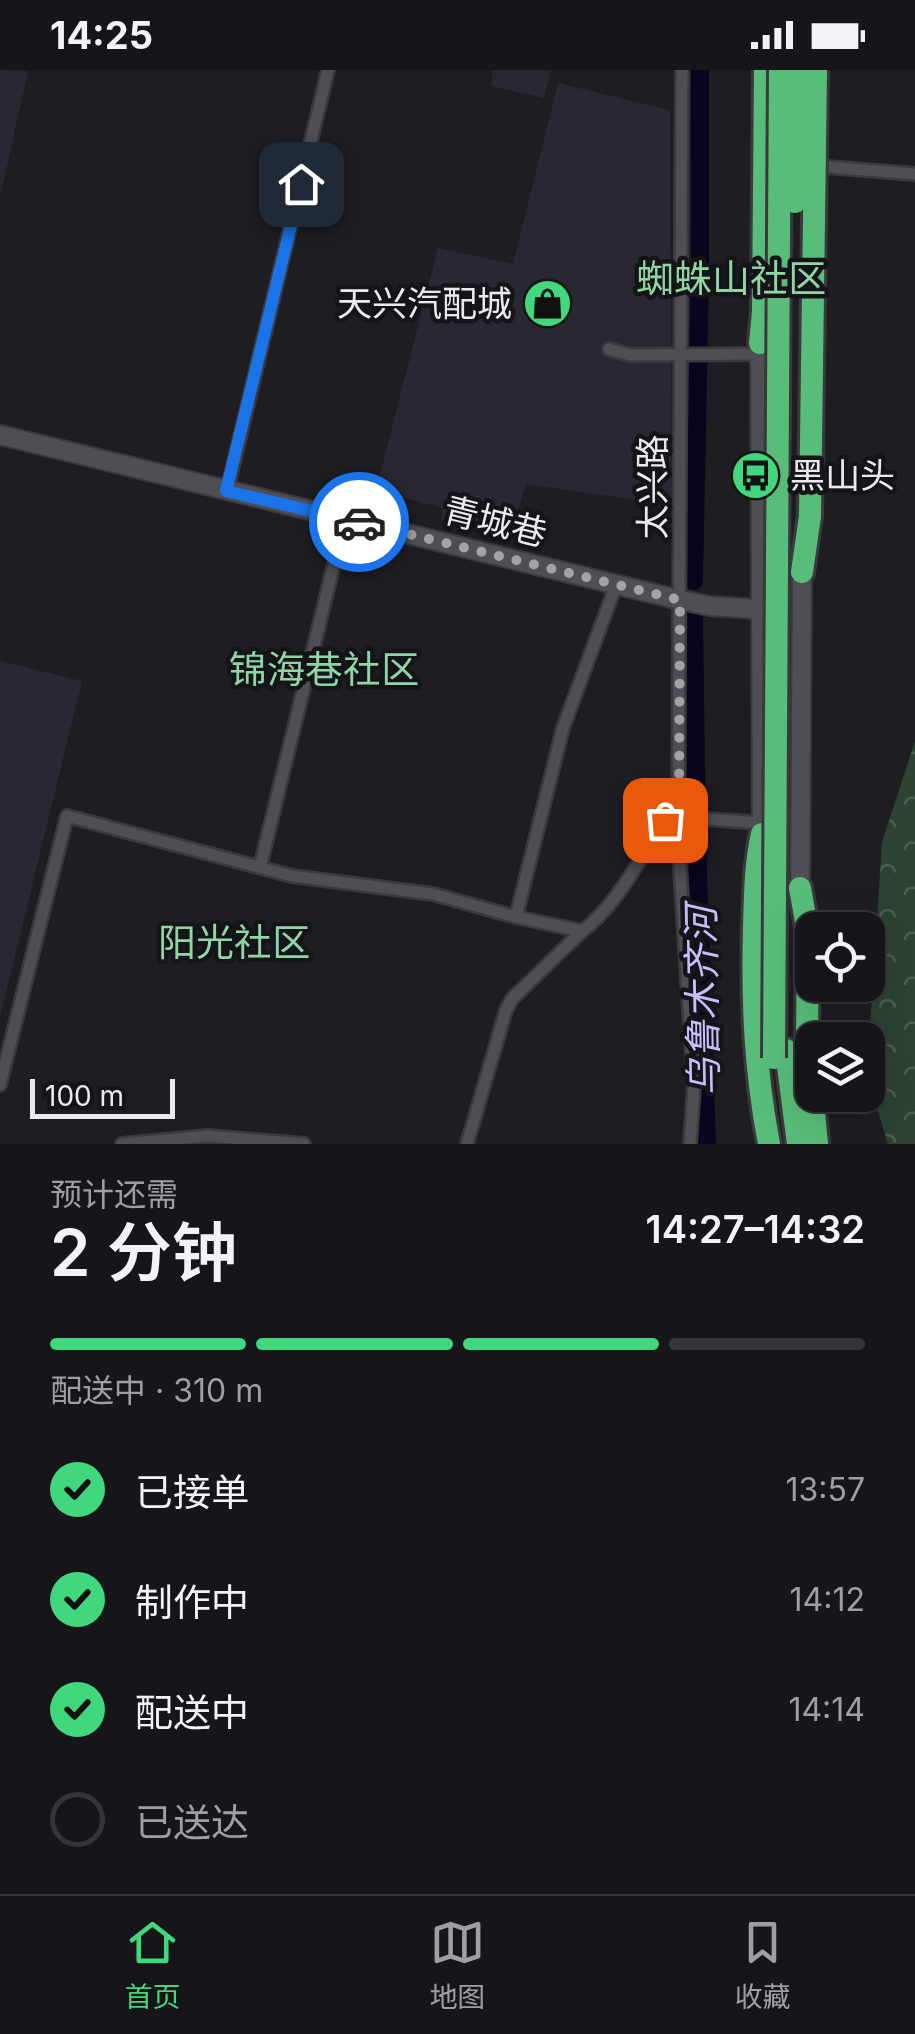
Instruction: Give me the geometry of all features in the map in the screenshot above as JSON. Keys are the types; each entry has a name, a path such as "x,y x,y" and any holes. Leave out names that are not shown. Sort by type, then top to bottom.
{"highway":[{"path":"760,348 764,312 764,70"},
{"path":"780,70 774,1058 784,1144"},
{"path":"796,70 786,1050 798,1144"},
{"path":"802,572 810,516 816,70"},
{"path":"762,828 756,859 755,1063 772,1144"},
{"path":"800,888 808,933 808,1041 814,1144"}],"main road":[{"path":"764,70 760,610 772,1144"},
{"path":"806,70 800,888 801,999 814,1144"},
{"name":"青城巷","path":"0,435 680,600 710,606 802,611"}],"street":[{"path":"226,491 328,70"},
{"name":"太兴路","path":"682,70 684,354 680,600 690,818 694,1086 690,1144"},
{"path":"806,165 915,174"},
{"path":"609,350 630,355 705,354 760,348"},
{"path":"260,867 345,519"},
{"path":"516,917 563,728 616,585"},
{"path":"0,1085 67,816 292,876 433,894 582,931"},
{"path":"467,1144 512,999 594,922 665,820 690,818 762,828"},
{"path":"122,1144 208,1136 304,1144"}],"shaded area":[{"path":"0,70 28,71 0,197"},
{"path":"493,70 551,70 544,98 491,86"},
{"name":"天兴汽配城","path":"558,83 670,110 672,505 526,484 510,537 441,519 443,508 376,490 438,248 513,264"},
{"path":"0,661 82,681 0,1017"}],"green space":[{"path":"915,741 915,1144 888,1144 878,1112 885,1112 885,1022 870,1022 872,1002 885,1002 885,912 878,912 882,842"}],"waterway":[{"name":"乌鲁木齐河","path":"694,581 700,70"},
{"name":"乌鲁木齐河","path":"694,618 707,1144"}],"way so far":[{"path":"359,522 680,600 679,817 665,820"}],"place":[{"name":"天兴汽配城","path":"547,304"},
{"name":"黑山头","path":"755,476"}],"district":[{"name":"蜘蛛山社区","path":"731,279"},
{"name":"锦海巷社区","path":"324,670"},
{"name":"阳光社区","path":"234,943"}],"route":[{"path":"301,184 226,491 359,522"}]}
